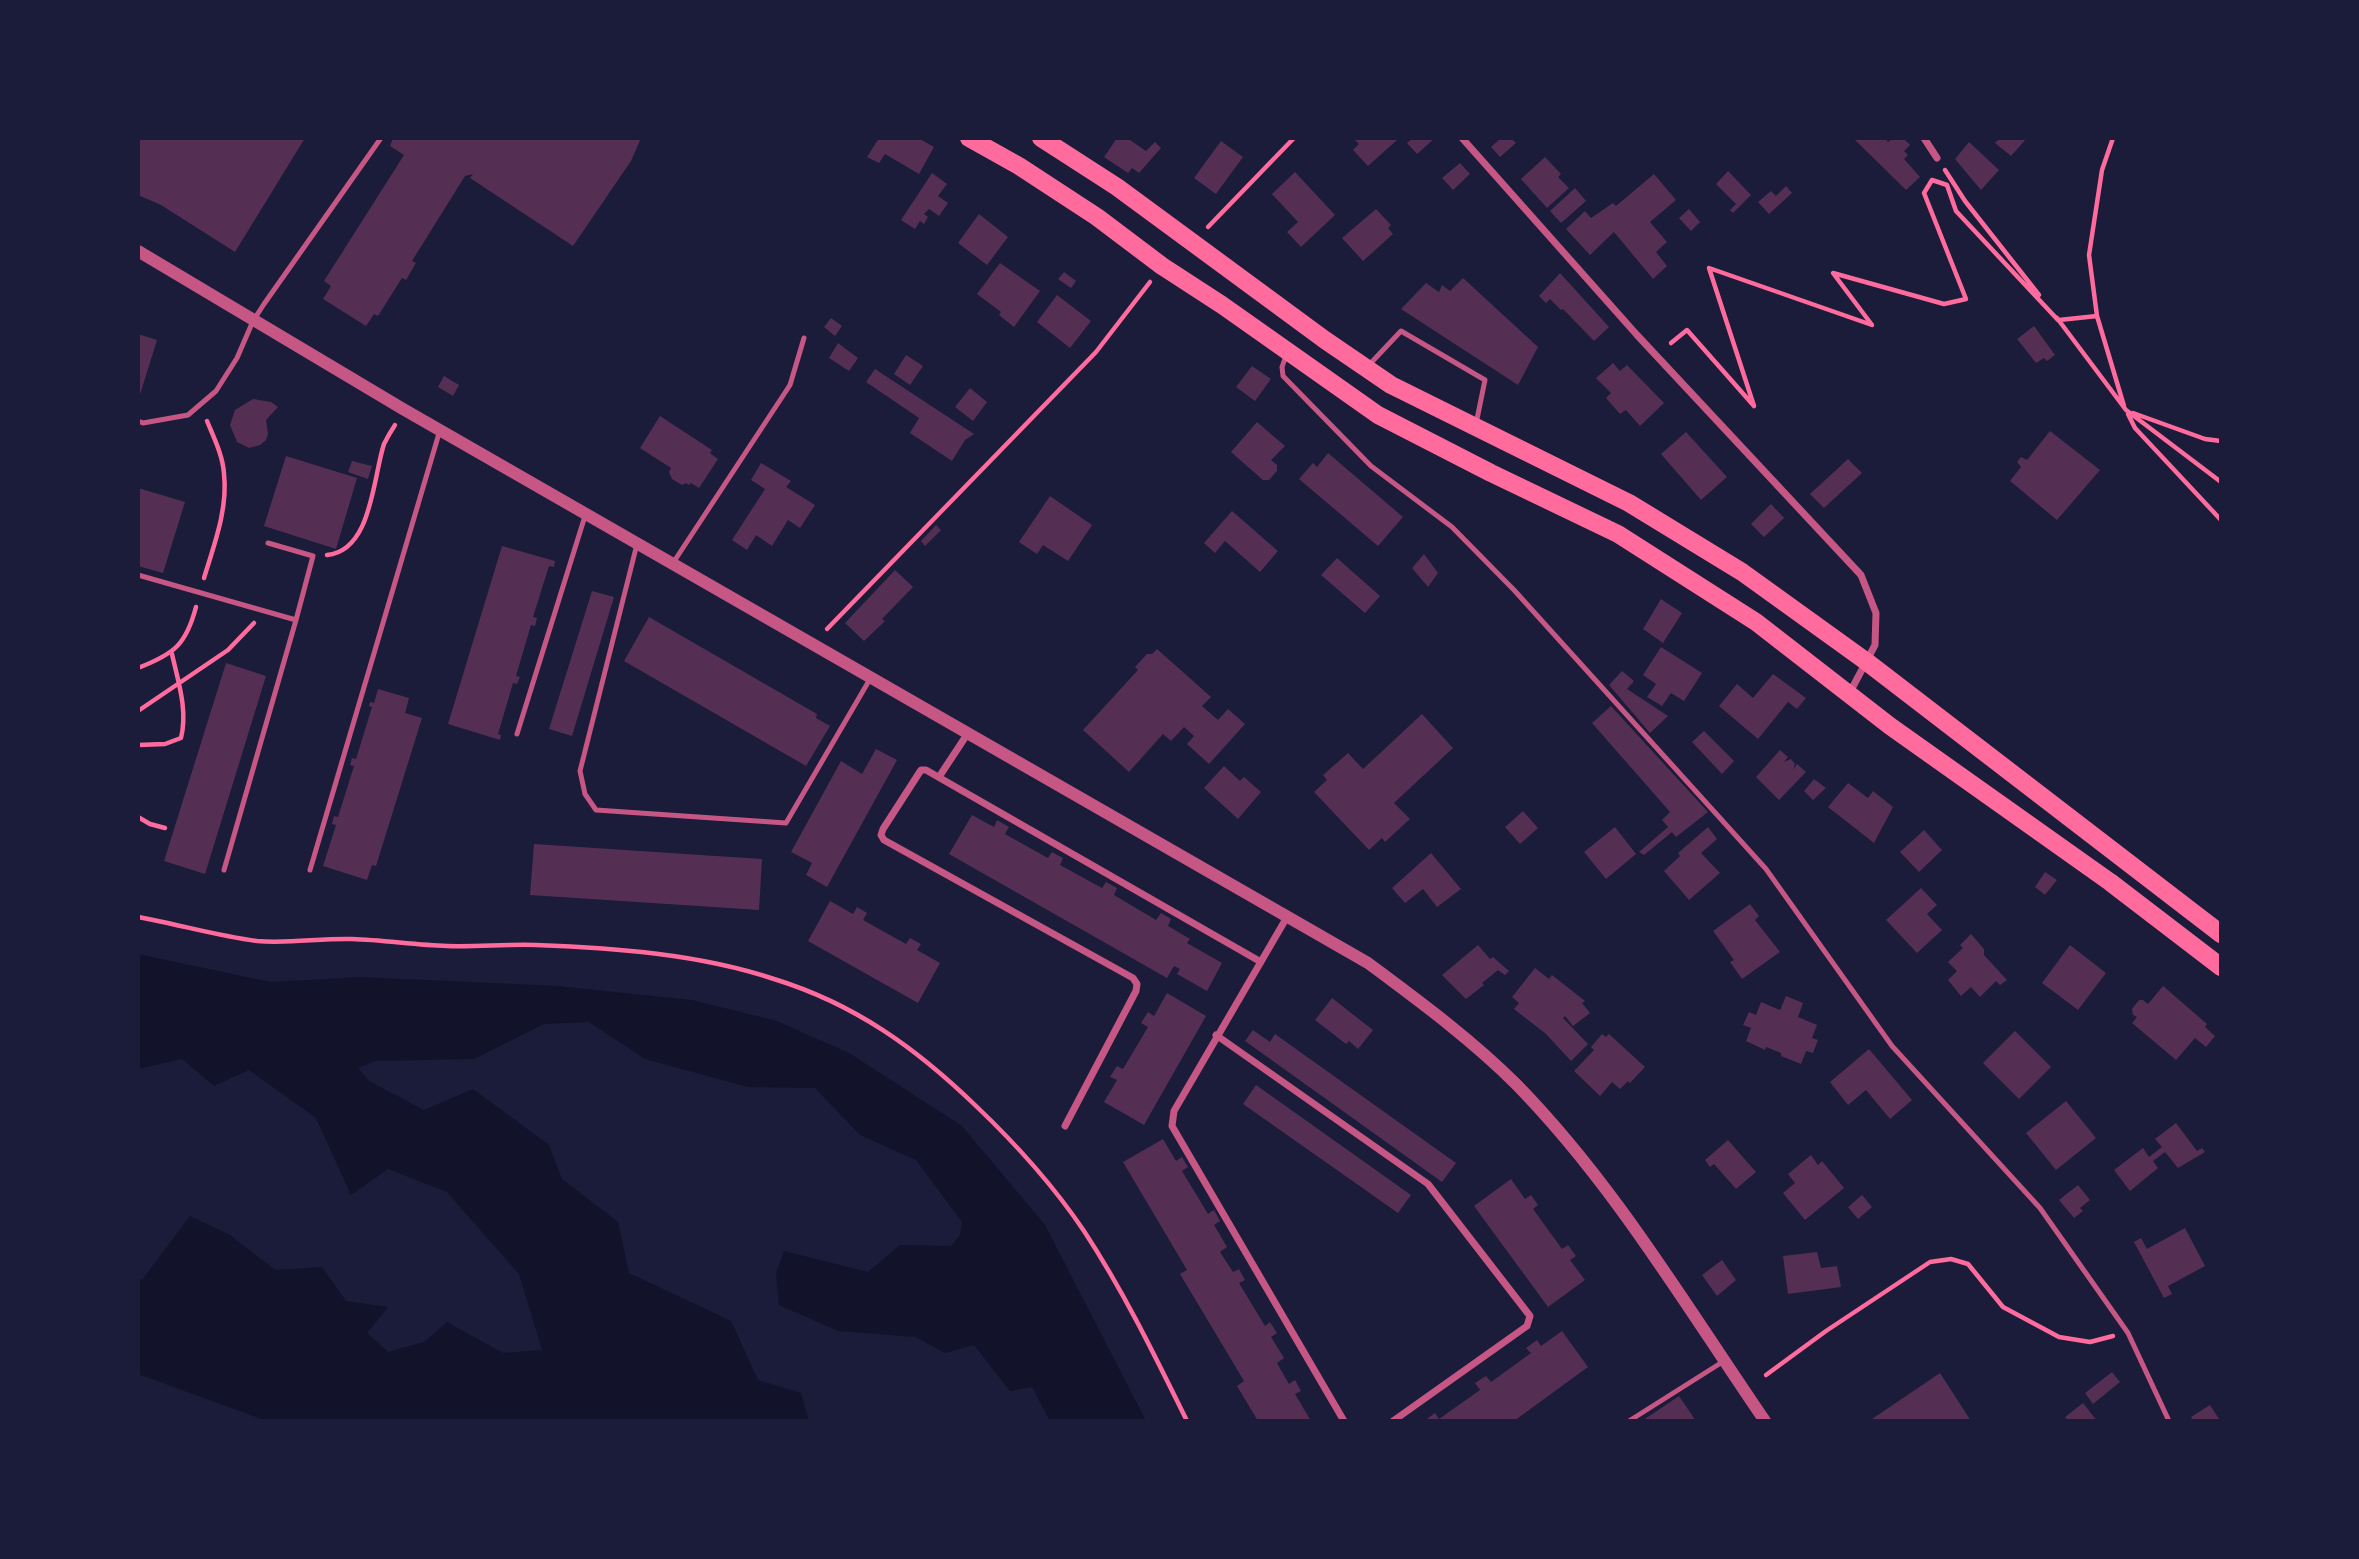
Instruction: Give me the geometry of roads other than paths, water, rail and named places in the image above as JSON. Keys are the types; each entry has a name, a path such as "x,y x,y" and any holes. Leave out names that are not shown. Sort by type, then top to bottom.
{"main road":[{"path":"969,138 1019,166 1097,217 1162,266 1288,350 1378,415 1618,534 1756,622 1901,734 2110,882 2221,967"},
{"path":"1041,138 1116,187 1391,385 1657,519 1742,572 1867,662 2221,934"}],"street":[{"path":"1462,138 1646,345 1861,575 1876,613 1875,645 1849,695"},
{"path":"1924,138 1937,158"},
{"path":"138,251 403,409 1368,963 1451,1027 1515,1083 1572,1146 1613,1200 1765,1421"},
{"path":"939,777 968,733"},
{"path":"1065,1126 1136,991 1137,984 1133,978 884,840 881,835 883,829 921,770 939,777 1261,962"},
{"path":"1287,917 1174,1111 1172,1126 1343,1421"},
{"path":"1216,1035 1428,1184 1530,1316 1527,1326 1393,1421"}],"lane":[{"path":"138,421 143,423 188,415 216,391 237,358 253,321 381,138"},
{"path":"1366,368 1401,331 1485,380 1475,427"},
{"path":"673,563 790,386 804,338"},
{"path":"1288,350 1282,367 1283,376 1371,466 1452,527 1479,554 1766,869 1892,1046 2040,1208 2127,1333 2169,1421"},
{"path":"310,870 440,429"},
{"path":"517,734 586,513"},
{"path":"637,542 580,771 585,794 596,810 786,823 872,677"},
{"path":"224,870 313,556 268,543"},
{"path":"138,575 296,620"},
{"path":"1629,1421 1724,1361"}]}
